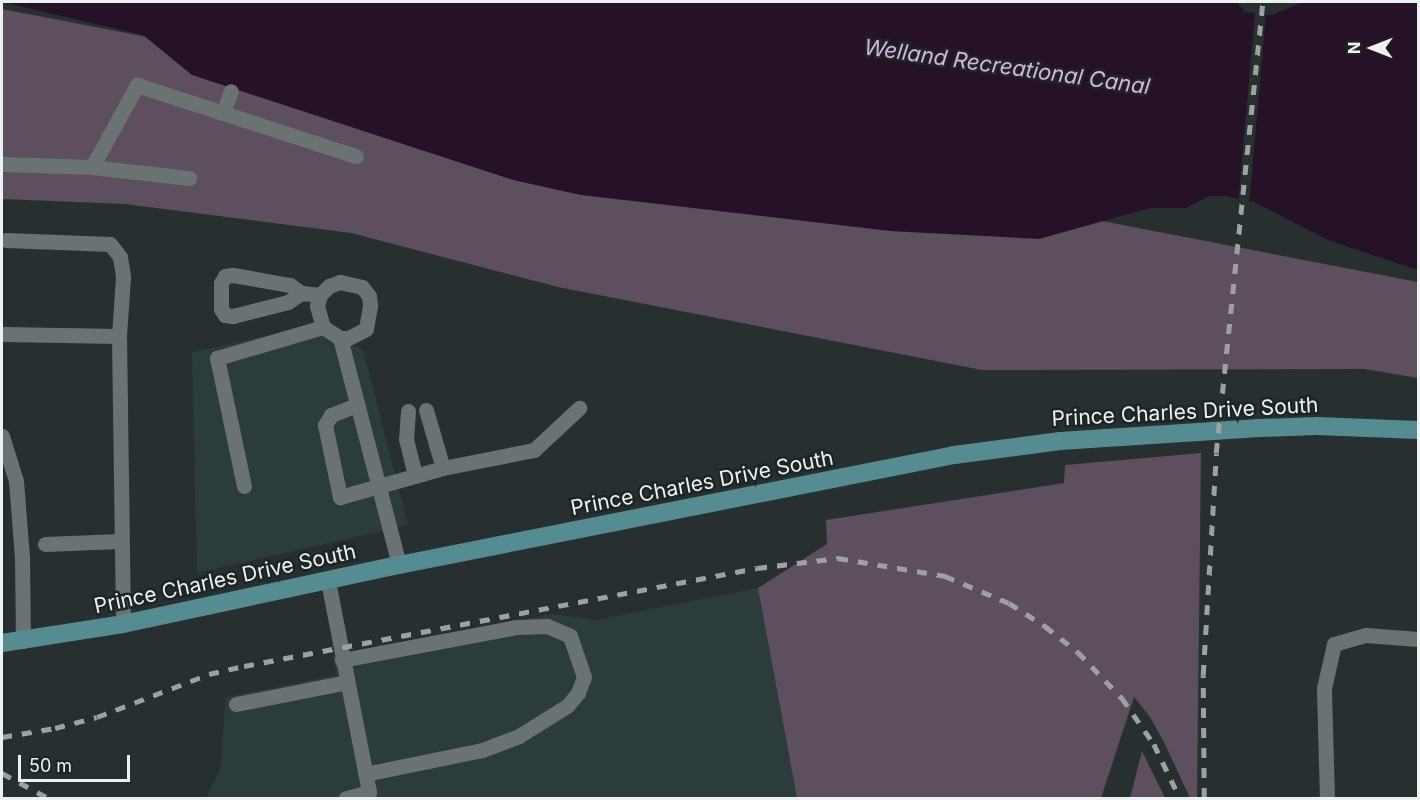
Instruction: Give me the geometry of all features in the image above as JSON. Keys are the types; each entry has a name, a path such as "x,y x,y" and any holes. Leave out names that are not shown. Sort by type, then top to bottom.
{"main road":[{"name":"Prince Charles Drive South","path":"2,643 123,624 399,566 954,456 1060,441 1260,428 1317,426 1419,430"}],"street":[{"path":"92,167 137,85 356,156"},
{"path":"224,113 231,91"},
{"path":"2,164 92,167 189,178"},
{"path":"6,240 110,244 120,257 123,277 119,336 120,541 123,624"},
{"path":"301,293 288,302 233,316 225,315 222,309 221,283 225,276 233,275 290,285 301,293 320,295"},
{"path":"340,282 362,287 369,296 369,320 366,329 348,338 340,338 323,327 317,306 320,295 329,286 340,282"},
{"path":"244,486 217,358 323,327"},
{"path":"2,334 119,336"},
{"path":"340,338 399,566"},
{"path":"357,405 331,415 325,424 340,496 443,468 534,450 579,408"},
{"path":"426,410 443,468"},
{"path":"408,411 406,439 415,476"},
{"path":"2,436 16,481 22,558 22,641"},
{"path":"45,544 120,541"},
{"path":"328,581 369,792 346,798"},
{"path":"342,660 517,627 547,626 570,636 584,677 578,693 567,706 519,736 482,750 365,774"},
{"path":"1327,798 1324,688 1334,644 1366,635 1419,639"},
{"path":"236,704 347,682"}],"shaded area":[{"path":"2,9 1418,282 1418,378 1365,369 982,370 558,287 351,233 125,204 2,199"},
{"path":"309,327 363,350 408,525 197,573 192,352"},
{"path":"1201,453 1197,798 1190,798 1165,744 1150,717 1134,697 1101,798 797,798 758,588 827,544 826,520 1064,483 1065,465"},
{"path":"758,588 797,798 206,798 220,770 226,697 336,675 333,656 552,614 595,620"},
{"path":"1142,751 1165,798 1130,798"}],"water":[{"name":"Welland Recreational Canal","path":"2,2 1237,2 1245,12 1272,15 1303,2 1418,2 1418,270 1328,240 1254,202 1225,196 1209,196 1186,208 1150,208 1039,239 890,231 581,195 513,180 192,75 143,35"}],"pier":[{"path":"1255,12 1266,13 1249,202 1238,201"}],"railway":[{"path":"1204,798 1203,675 1216,453 1263,2"},
{"path":"2,737 55,728 97,717 209,674 244,666 757,568 838,558 945,576 1009,603 1045,626 1078,652 1122,698 1154,744 1180,798"},
{"path":"2,773 48,798"}]}
